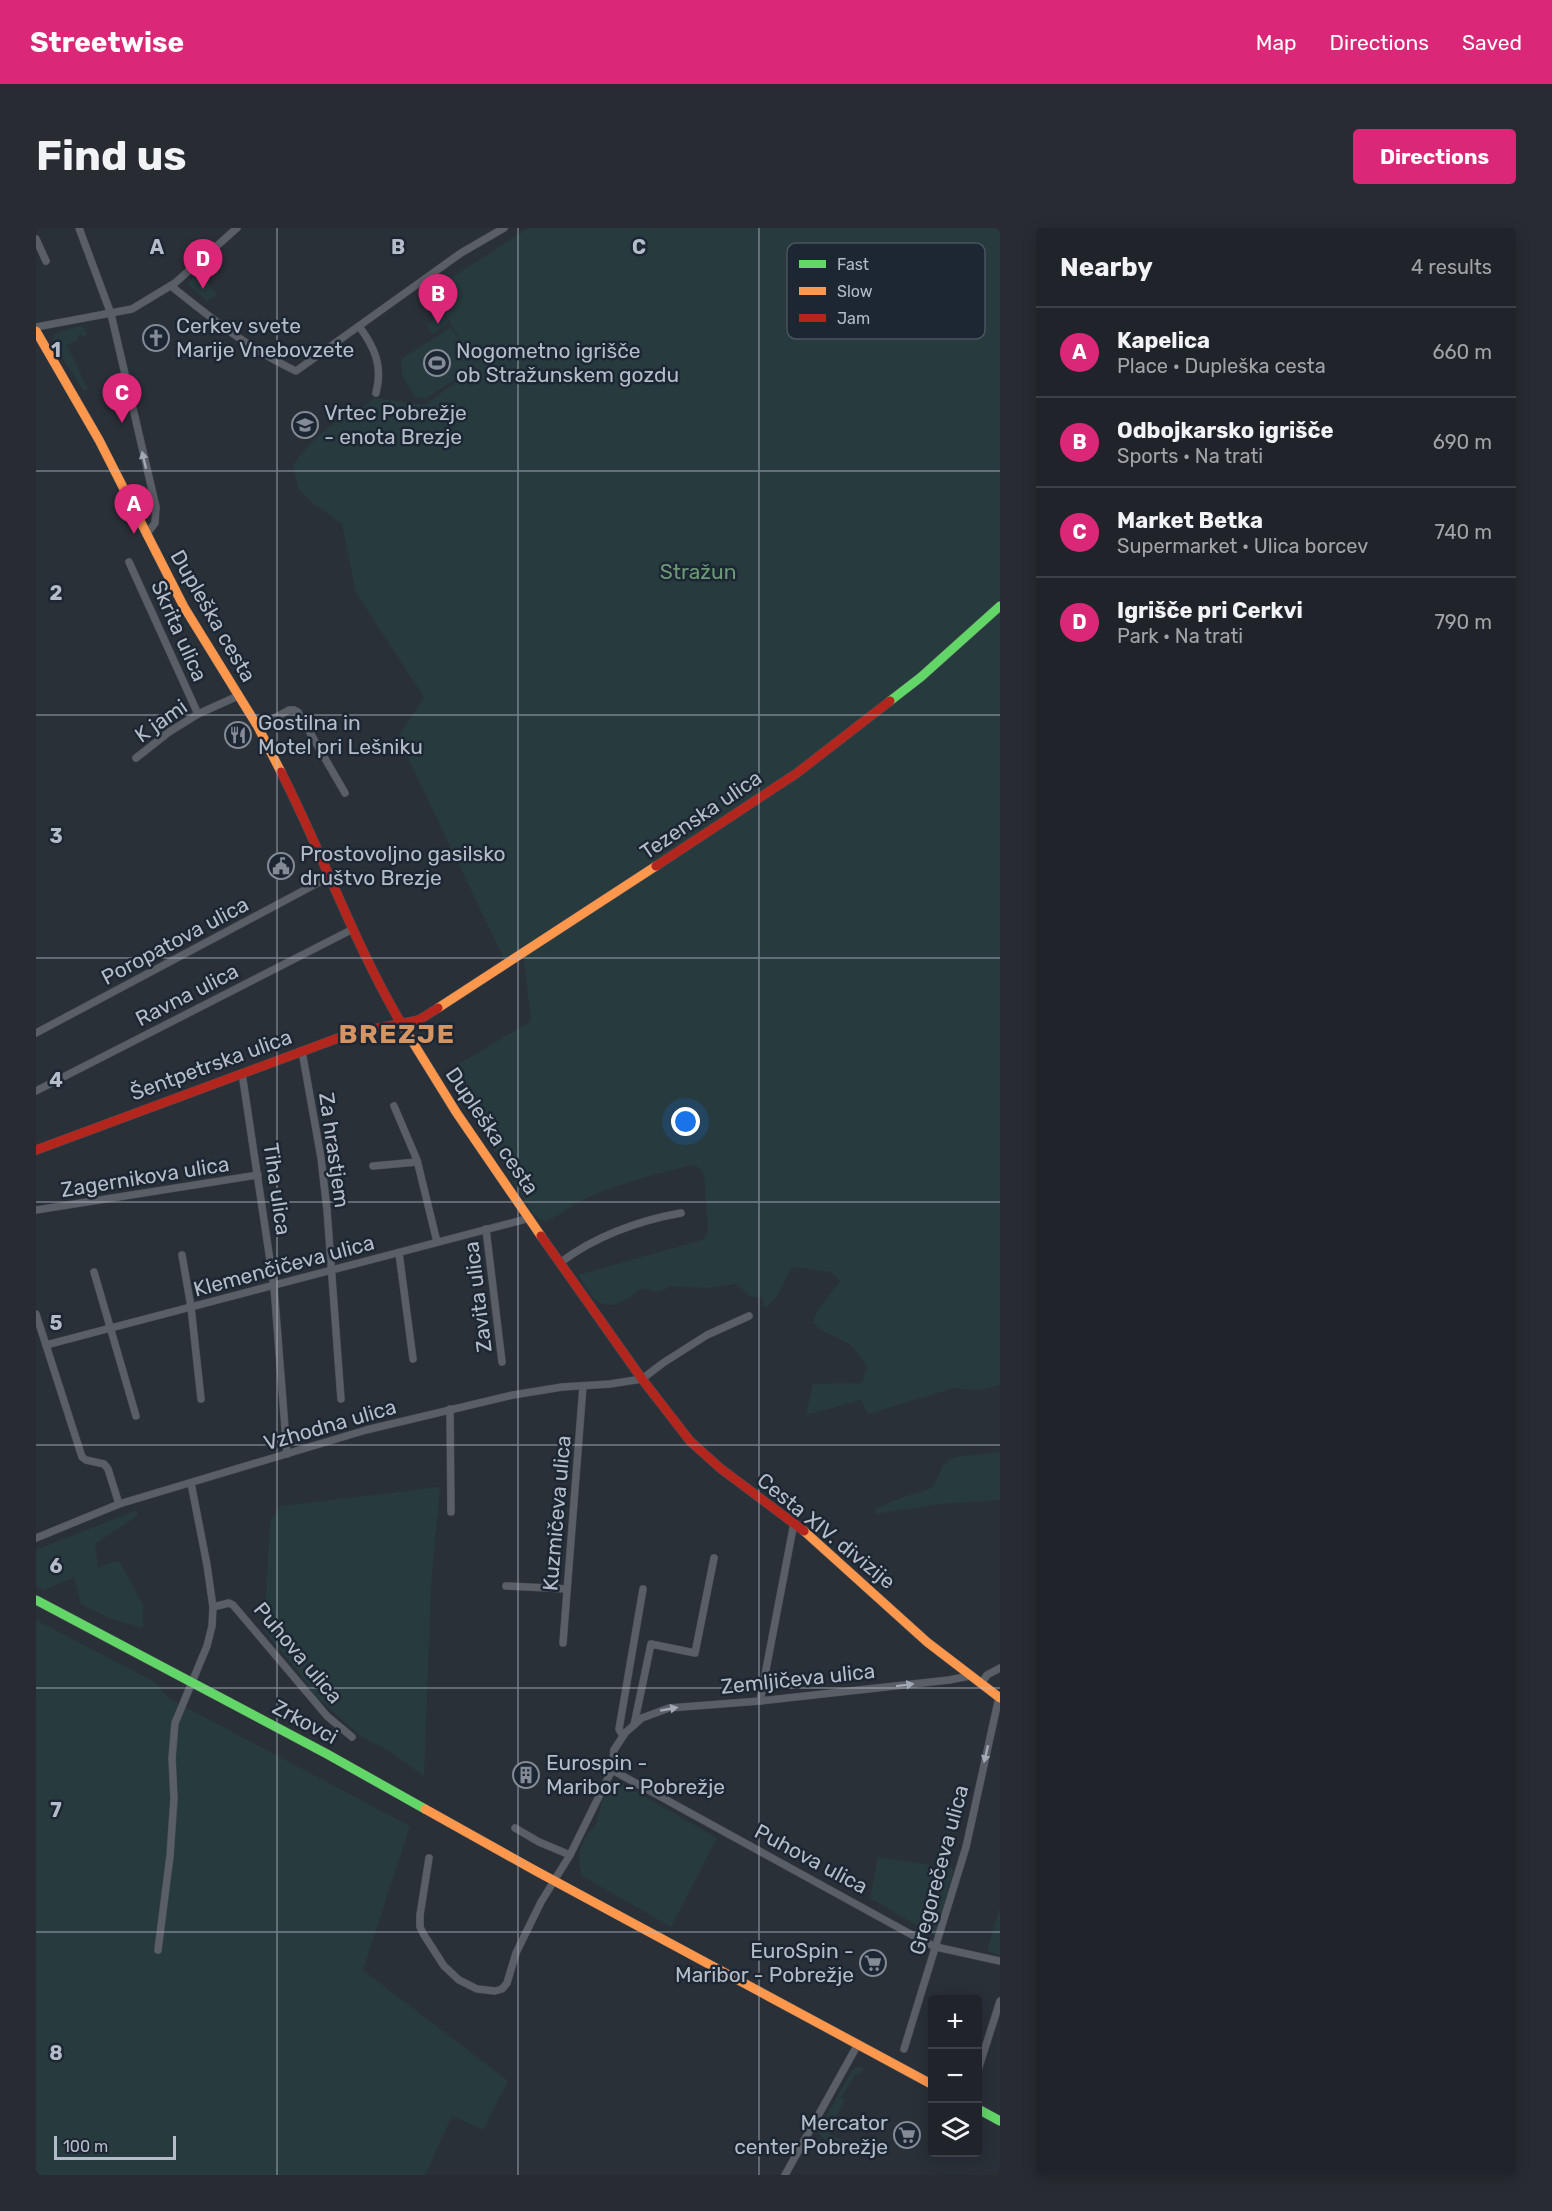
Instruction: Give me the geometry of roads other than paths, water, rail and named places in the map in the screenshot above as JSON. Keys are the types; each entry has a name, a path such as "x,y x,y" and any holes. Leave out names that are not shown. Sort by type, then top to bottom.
{"street":[{"path":"79,228 111,314 156,507 155,522 146,535"},
{"path":"36,329 132,309 171,286 235,230 243,228"},
{"path":"171,286 231,334 267,357 296,370 461,253 504,228"},
{"path":"36,239 46,261"},
{"path":"359,326 369,340 377,360 381,376 376,393"},
{"name":"Dupleška cesta","path":"36,329 99,440 184,608 258,727 293,796 353,929 402,1024 456,1112 642,1379"},
{"name":"Skrita ulica","path":"129,562 198,714"},
{"name":"Tezenska ulica","path":"402,1024 419,1020 797,773 921,677 1000,606"},
{"name":"K jami","path":"136,759 169,732 198,714 238,696"},
{"path":"258,727 289,710 298,712 345,794"},
{"name":"Poropatova ulica","path":"36,1033 329,877"},
{"name":"Ravna ulica","path":"36,1091 353,929"},
{"name":"Šentpetrska ulica","path":"36,1150 349,1034 402,1024"},
{"name":"Za hrastjem","path":"302,1051 321,1158 341,1399"},
{"name":"Tiha ulica","path":"242,1074 274,1287 287,1454"},
{"path":"394,1106 417,1162 437,1242"},
{"path":"373,1166 417,1162"},
{"name":"Zagernikova ulica","path":"36,1210 258,1175"},
{"path":"560,1263 590,1244 612,1234 664,1216 681,1213"},
{"name":"Klemenčičeva ulica","path":"46,1345 530,1218"},
{"name":"Zavita ulica","path":"486,1229 502,1362"},
{"path":"399,1253 412,1359"},
{"path":"182,1255 191,1307 201,1399"},
{"path":"94,1272 136,1416"},
{"path":"36,1314 82,1457 104,1464 108,1469 118,1504"},
{"path":"642,1379 707,1335 749,1316"},
{"name":"Vzhodna ulica","path":"36,1538 118,1504 366,1430 450,1409 542,1390 642,1379"},
{"name":"Cesta XIV. divizije","path":"642,1379 680,1431 700,1452 794,1523 844,1565 927,1642 999,1698"},
{"name":"Kuzmičeva ulica","path":"563,1643 583,1386"},
{"path":"450,1409 451,1512"},
{"path":"158,1950 170,1856 174,1798 173,1740 178,1715 199,1669 209,1637 213,1607 191,1484"},
{"path":"760,1701 794,1523"},
{"path":"634,1725 651,1644 695,1653 714,1558"},
{"path":"506,1586 567,1589"},
{"path":"624,1736 618,1729 643,1590"},
{"name":"Zrkovci","path":"36,1600 337,1760 555,1881"},
{"name":"Puhova ulica","path":"213,1607 229,1603 234,1605 327,1716 352,1737"},
{"path":"981,1684 987,1675 1000,1668"},
{"name":"Zemljičeva ulica","path":"429,1858 422,1895 420,1927 437,1956 451,1973 471,1987 485,1990 502,1989 507,1983 516,1953 546,1892 570,1855 612,1770 614,1750 634,1725 654,1712 669,1708 760,1701 970,1676"},
{"name":"Gregorečeva ulica","path":"904,2049 966,1847 999,1698"},
{"name":"Puhova ulica","path":"612,1770 936,1947 1000,1961"},
{"path":"515,1828 539,1842 570,1855"},
{"path":"555,1881 928,2082"},
{"path":"982,2057 1000,2001"},
{"path":"785,2175 858,2044"},
{"path":"982,2111 1000,2121"}],"place":[{"name":"Igrišče pri Cerkvi","path":"203,289"},
{"name":"Odbojkarsko igrišče","path":"438,324"},
{"name":"Cerkev svete Marije Vnebovzete","path":"156,338"},
{"name":"Nogometno igrišče ob Stražunskem gozdu","path":"437,363"},
{"name":"Market Betka","path":"122,423"},
{"name":"Vrtec Pobrežje - enota Brezje","path":"305,425"},
{"name":"Kapelica","path":"134,534"},
{"name":"Gostilna in Motel pri Lešniku","path":"238,735"},
{"name":"Prostovoljno gasilsko društvo Brezje","path":"281,866"},
{"name":"Eurospin - Maribor - Pobrežje","path":"526,1775"},
{"name":"EuroSpin - Maribor - Pobrežje","path":"873,1963"},
{"name":"Mercator center Pobrežje","path":"907,2135"}],"district":[{"name":"BREZJE","path":"397,1034"}],"park label":[{"name":"Stražun","path":"698,572"}]}
